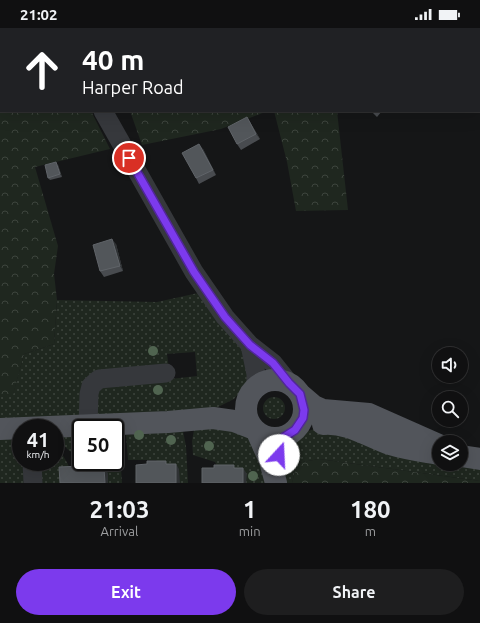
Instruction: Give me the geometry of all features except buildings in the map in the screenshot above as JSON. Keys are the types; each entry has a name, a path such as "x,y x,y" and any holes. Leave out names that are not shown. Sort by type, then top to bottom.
{"main road":[{"path":"213,418 272,380 294,389 314,406 323,410 369,414 432,442"},
{"path":"276,481 280,446 292,431 304,410 294,389"},
{"path":"253,391 245,412 255,431 276,481"},
{"path":"124,424 213,418 234,421 271,438 292,431 336,423 350,426 390,444 432,453"},
{"path":"0,429 12,428"}],"street":[{"path":"104,112 194,272 225,317 250,345 273,363 294,389"},
{"path":"250,345 256,374 253,391"},
{"path":"88,419 89,394 91,386 99,379 166,373"},
{"path":"32,471 33,483"}],"green space":[{"path":"0,112 92,112 110,149 35,167 58,246 54,274 57,300 54,344 24,354 13,395 0,395"},
{"path":"130,112 265,112 221,129 142,145"},
{"path":"274,112 337,112 348,210 296,211 287,162"},
{"path":"198,293 243,351 249,381 234,399 214,409 96,415 99,387 197,376 195,352 167,354 169,369 99,373 84,418 12,419 12,421 0,421 0,395 13,394 24,354 54,344 57,300 157,302"},
{"path":"270,397 278,397 285,404 285,412 278,419 270,419 263,412 263,404"},
{"path":"224,426 247,433 267,483 246,483 217,466 215,462 193,455 192,441 194,430"},
{"path":"317,428 432,462 432,471 468,471 468,465 480,466 480,481 319,459 297,463 292,483 282,483 283,463 286,448 290,442 305,432"},
{"path":"183,431 186,446 188,483 180,483 156,460 128,460 126,435"},
{"path":"72,433 72,452 64,446 64,434"},
{"path":"0,435 12,437 12,471 25,471 26,483 0,483"},
{"path":"64,458 71,472 63,483 39,483 38,471 64,471"},
{"path":"319,459 480,481 480,483 292,483 297,463"},
{"path":"85,471 121,471 122,483 108,483 108,473 85,474"}],"route":[{"path":"129,158 176,238 194,272 225,317 250,345 273,363 300,394 304,410 303,418 300,426 290,435 284,437 280,446 279,455"}]}
